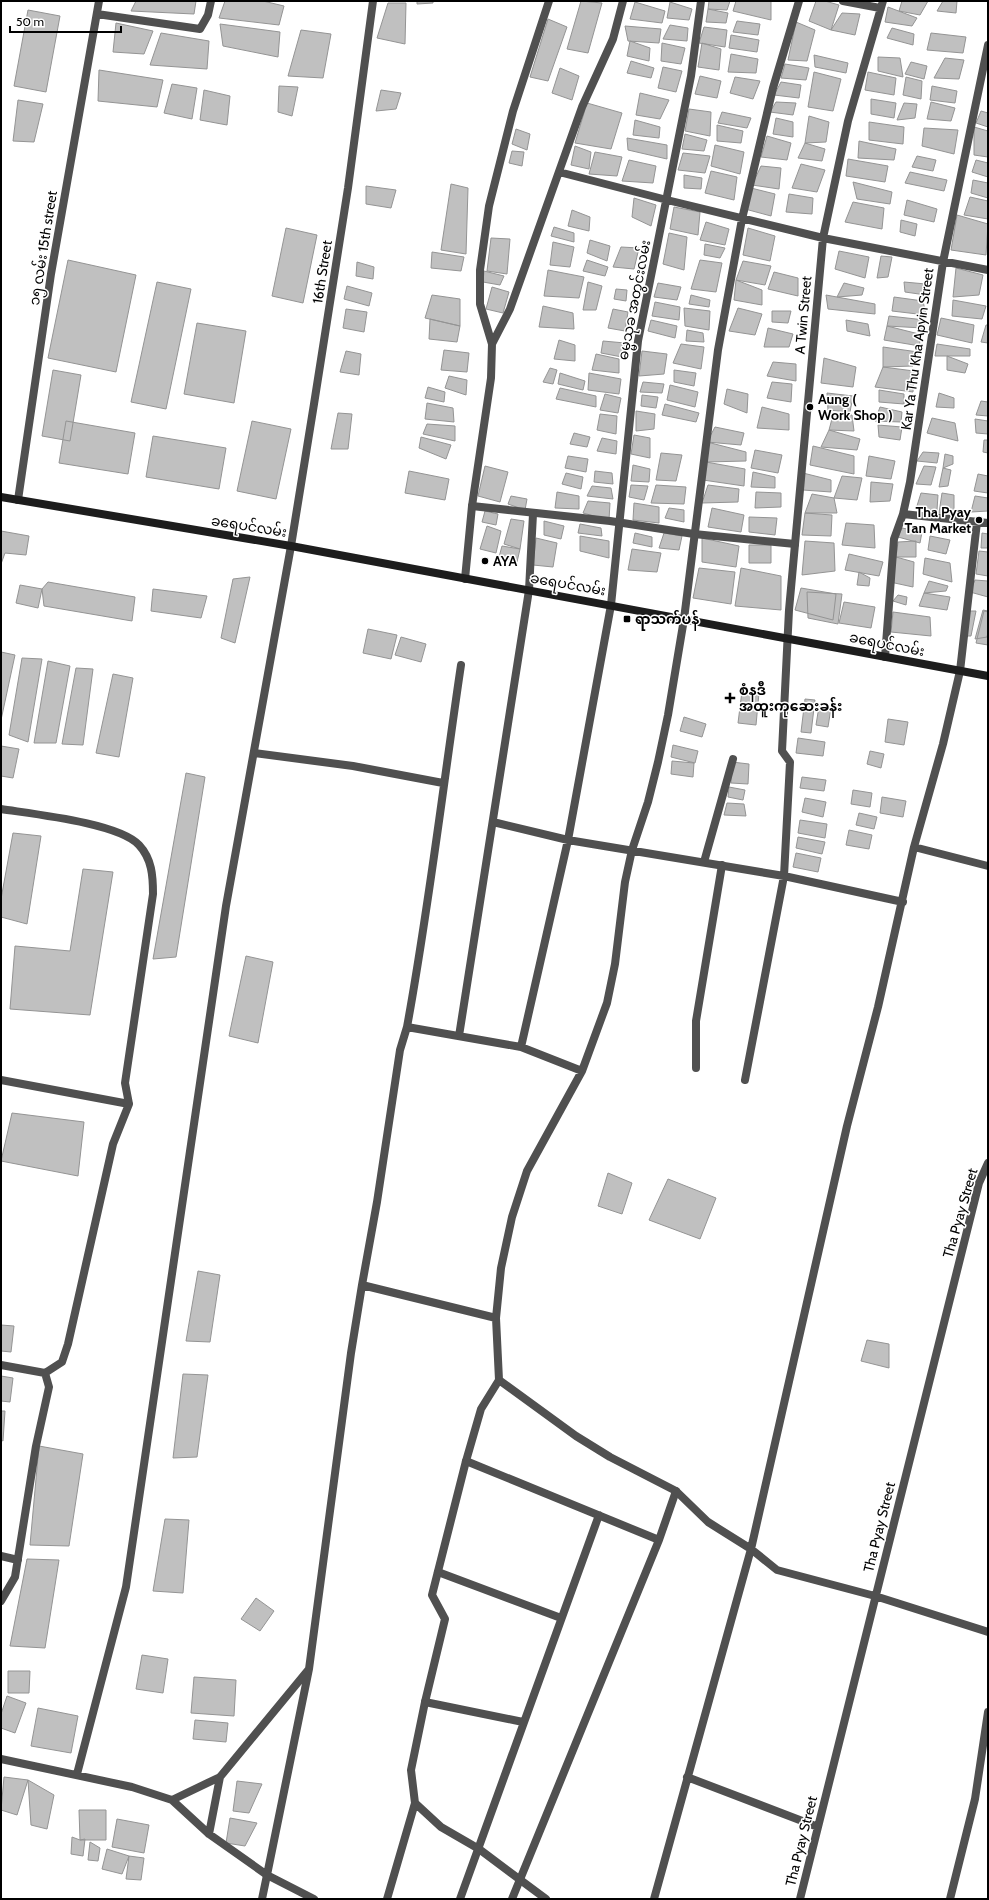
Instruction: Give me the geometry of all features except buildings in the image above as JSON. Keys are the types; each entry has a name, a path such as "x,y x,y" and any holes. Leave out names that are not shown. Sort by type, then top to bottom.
{"main road":[{"name":"ခရေပင်လမ်း","path":"1,497 291,546 988,676"}],"street":[{"name":"၁၅ လမ်း 15th street","path":"18,500 51,274 99,1"},
{"path":"97,14 200,29 208,15 211,1"},
{"name":"16th Street","path":"77,1774 126,1587 226,906 291,546 348,188 372,1"},
{"path":"465,578 472,506 491,378 492,344 480,304 480,270 489,206 513,111 549,1"},
{"path":"492,344 510,310 560,172 582,106 613,39 623,1"},
{"name":"ဓမ္မသုခ အတွင်းလမ်း","path":"521,1048 568,840 611,606 618,523 638,341 691,76 701,1"},
{"path":"387,1899 415,1803 411,1770 425,1702 445,1619 432,1595 466,1461 481,1409 499,1380 496,1318 501,1268 512,1217 527,1171 582,1070 607,1003 616,957 625,882 632,850 648,802 658,762 684,619 718,350 742,219 773,88 799,1"},
{"path":"843,1 882,5"},
{"name":"A Twin Street","path":"745,1080 784,876 790,762 782,751 788,638 795,544 823,238 848,120 882,5"},
{"name":"Kar Ya Thu Kha Apyin Street","path":"885,657 894,539 903,514 910,482 943,262 988,45"},
{"path":"560,172 742,219 823,238 988,270"},
{"path":"472,506 618,523 694,534 795,544"},
{"path":"459,1036 529,590 533,514"},
{"path":"903,514 988,523"},
{"path":"654,1899 751,1549 847,1126 903,902 914,847 943,744 960,671 977,522"},
{"path":"262,1899 309,1669 350,1361 377,1202 400,1050 408,1027 421,951 443,783 462,665"},
{"path":"254,753 353,766 443,783"},
{"path":"704,862 733,759"},
{"path":"1,809 105,827 138,844 147,856 153,876 153,894 125,1083 128,1104 113,1144 68,1344 62,1362 45,1373 1,1365"},
{"path":"493,822 568,840 784,876 903,902"},
{"path":"914,847 988,866"},
{"path":"696,1068 696,1020 722,865"},
{"path":"408,1027 521,1048 582,1070"},
{"path":"1,1080 128,1104"},
{"name":"Tha Pyay Street","path":"800,1899 979,1183 988,1163"},
{"path":"362,1285 496,1318"},
{"path":"1,1601 15,1577 36,1446 49,1386 45,1373"},
{"path":"499,1380 576,1436 610,1457 676,1490 708,1522 751,1549 777,1570 875,1596 988,1632"},
{"path":"466,1461 658,1540"},
{"path":"512,1899 658,1540 676,1490"},
{"path":"460,1899 598,1515"},
{"path":"1,1556 18,1560"},
{"path":"438,1572 561,1618"},
{"path":"172,1800 220,1777 309,1669"},
{"path":"425,1702 523,1722"},
{"path":"950,1899 975,1799 988,1712"},
{"path":"1,1759 77,1774 132,1787 172,1800 209,1834 267,1875 314,1899"},
{"path":"209,1834 220,1777"},
{"path":"687,1777 818,1827"},
{"path":"415,1803 441,1827 479,1849 546,1899"}],"place":[{"name":"Aung ( Work Shop )","path":"810,407"},
{"name":"Tha Pyay Tan Market","path":"979,520"},
{"name":"AYA","path":"485,561"},
{"name":"ရာသက်ပန်","path":"627,619"},
{"name":"စံနဒီ အထူးကုဆေးခန်း","path":"730,698"}]}
